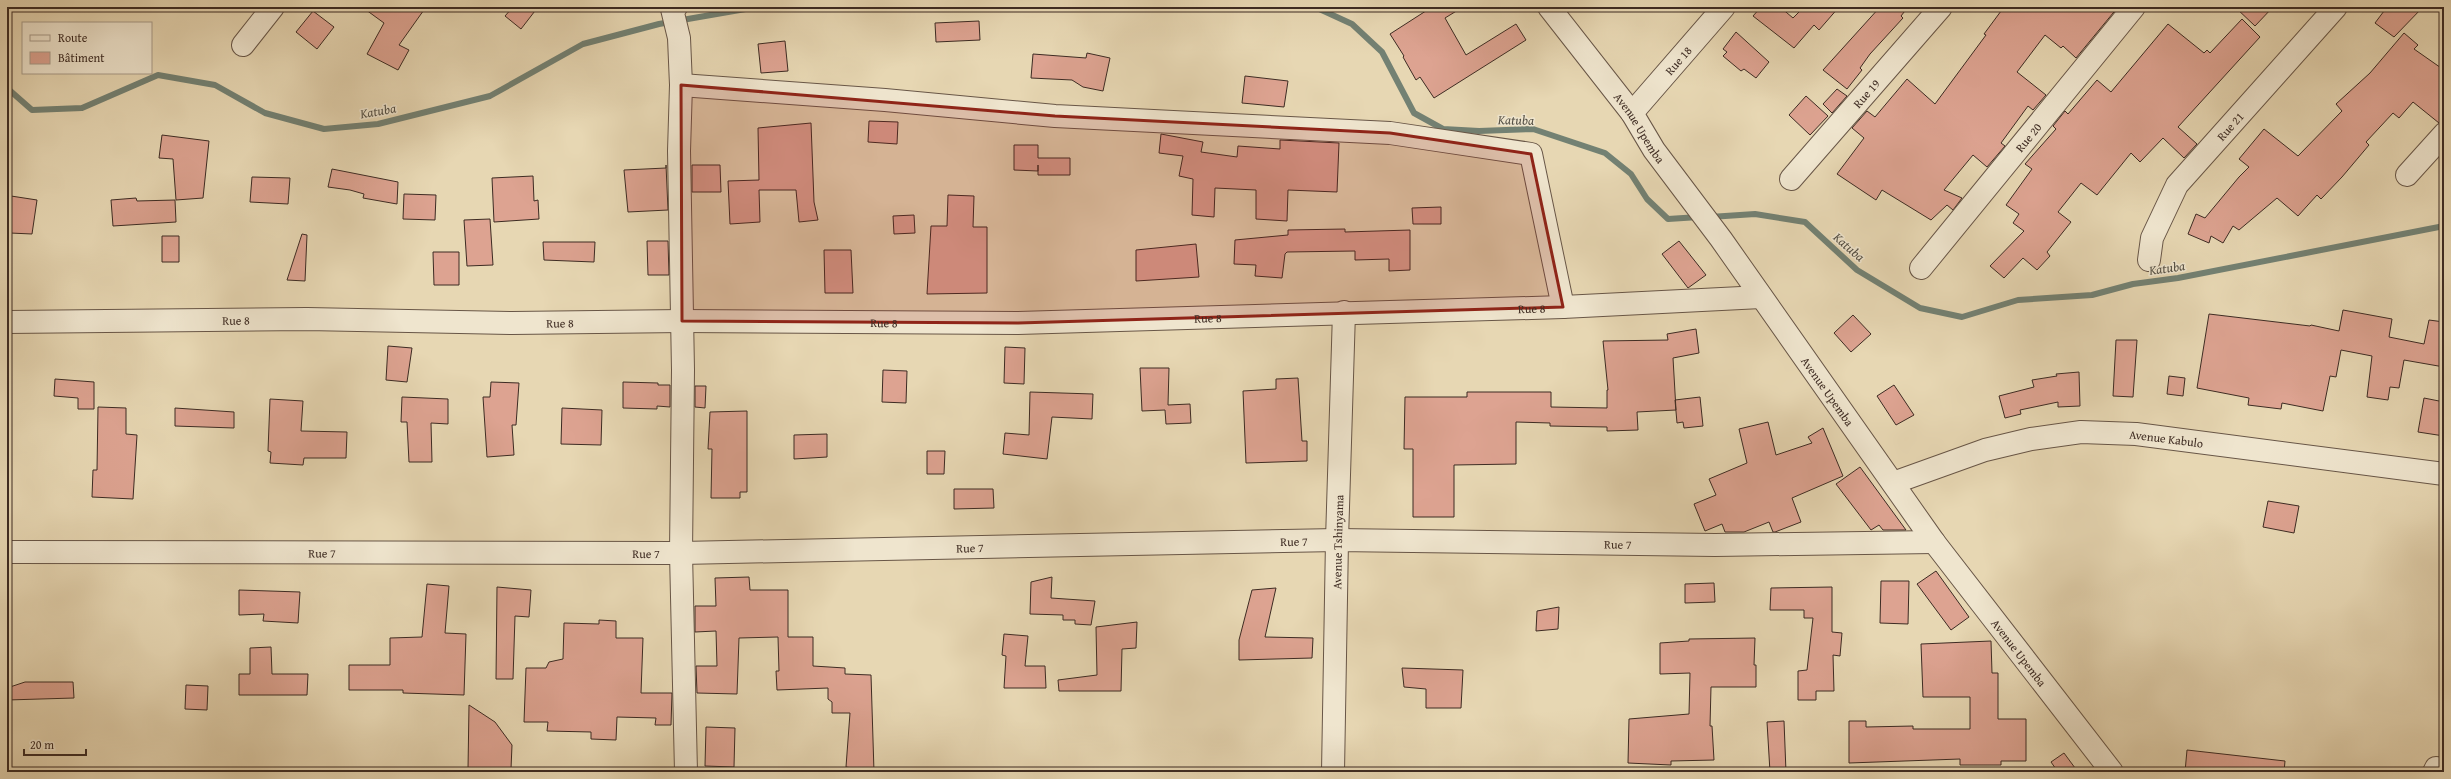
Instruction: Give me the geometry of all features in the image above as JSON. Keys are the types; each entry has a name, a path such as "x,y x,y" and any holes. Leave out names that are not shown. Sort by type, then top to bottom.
{"street":[{"path":"243,45 273,7"},
{"name":"Avenue Upemba","path":"1549,7 1632,113 1654,150 1721,238 1934,542 2112,772"},
{"name":"Rue 18","path":"1632,113 1724,7"},
{"name":"Rue 19","path":"1791,179 1940,7"},
{"name":"Rue 20","path":"1921,268 2134,7"},
{"name":"Rue 21","path":"2149,260 2152,238 2177,185 2336,7"},
{"path":"674,8 679,38 681,85 679,152 682,321 681,553 686,772"},
{"path":"681,85 1054,116 1390,132 1531,154 1563,306"},
{"path":"2407,175 2444,134"},
{"name":"Rue 8","path":"7,322 300,319 512,323 682,321 1018,323 1563,306 1761,297"},
{"name":"Avenue Tshinyama","path":"1333,772 1337,540 1344,312"},
{"name":"Avenue Kabulo","path":"1893,483 1985,450 2031,439 2081,432 2136,434 2444,474"},
{"name":"Rue 7","path":"7,552 681,553 1337,540 1715,545 1934,542"}],"highlighted area":[{"path":"681,85 1055,116 1390,133 1531,154 1563,307 1018,323 682,321"}],"building":[{"path":"362,7 426,7 399,45 409,50 398,70 367,54 384,23"},
{"path":"513,7 538,7 521,29 505,16"},
{"path":"1432,7 1463,7 1445,18 1466,55 1516,24 1526,40 1434,98 1420,77 1416,80 1403,57 1404,56 1390,34"},
{"path":"1761,7 1780,7 1793,18 1799,12 1794,7 1839,7 1819,30 1814,25 1794,48 1753,16"},
{"path":"1880,7 1908,7 1901,16 1903,18 1870,54 1860,68 1862,70 1847,89 1823,70"},
{"path":"2004,7 2118,7 2076,58 2063,46 2061,48 2045,35 2017,72 2046,95 2033,110 2028,106 2001,143 2005,146 1987,167 1973,155 1944,190 1962,198 1953,210 1947,205 1931,220 1882,190 1876,200 1837,174 1864,138 1852,128 1867,111 1875,117 1907,79 1935,104 1986,35 1984,34"},
{"path":"2235,7 2273,7 2255,26"},
{"path":"2387,7 2423,7 2394,37 2375,23"},
{"path":"313,11 334,27 317,49 296,32"},
{"path":"2242,19 2260,37 2178,127 2197,144 2184,158 2163,138 2140,162 2131,153 2097,195 2081,183 2058,212 2071,222 2047,252 2050,256 2037,270 2023,258 2004,278 1990,266 2024,231 2013,223 2019,214 2006,205 2032,169 2025,164 2056,129 2053,126 2065,111 2068,114 2097,80 2111,92 2168,24 2204,53 2207,50 2210,53"},
{"path":"979,21 980,40 936,42 935,23"},
{"path":"1736,32 1769,62 1756,78 1744,69 1741,71 1723,56 1727,52 1723,49"},
{"path":"2404,33 2418,45 2414,49 2444,70 2444,122 2439,123 2413,102 2399,118 2393,113 2366,142 2369,145 2342,177 2321,199 2317,195 2298,216 2277,198 2239,230 2233,226 2223,243 2211,236 2209,243 2188,234 2196,214 2205,218 2249,167 2239,159 2264,129 2298,156 2342,111 2336,104 2370,73"},
{"path":"785,41 788,71 761,73 758,44"},
{"path":"1087,53 1110,58 1103,91 1083,87 1072,80 1031,78 1033,54 1086,58"},
{"path":"1245,76 1288,81 1284,107 1242,103"},
{"path":"1837,89 1847,96 1832,113 1823,104"},
{"path":"1806,96 1828,116 1810,135 1789,115"},
{"path":"869,121 898,122 897,144 868,142"},
{"path":"811,123 814,202 818,220 799,222 796,190 759,190 760,222 730,224 728,181 759,180 758,128"},
{"path":"1161,134 1203,142 1201,152 1237,157 1238,146 1280,149 1280,140 1339,143 1337,192 1288,190 1287,221 1256,219 1256,190 1215,188 1214,217 1192,215 1193,179 1179,176 1183,156 1159,153"},
{"path":"162,135 209,141 203,198 176,200 173,159 159,158"},
{"path":"1014,145 1038,145 1038,158 1070,158 1070,175 1038,175 1038,171 1014,170"},
{"path":"666,165 668,210 628,212 624,170 666,168"},
{"path":"692,165 720,165 721,192 692,192"},
{"path":"332,169 398,182 397,204 363,198 364,194 350,190 328,187"},
{"path":"533,176 534,201 538,200 539,219 494,222 492,178"},
{"path":"252,177 290,178 288,204 250,202"},
{"path":"404,194 436,195 435,220 403,219"},
{"path":"948,195 974,196 973,227 987,227 987,293 927,294 931,226 947,226"},
{"path":"11,196 37,200 32,234 10,233 11,213 9,213"},
{"path":"136,198 137,201 175,200 176,222 113,226 111,200"},
{"path":"1441,207 1441,224 1413,224 1412,208"},
{"path":"914,215 915,233 894,234 893,216"},
{"path":"490,219 493,265 467,266 464,220"},
{"path":"1345,229 1345,232 1410,230 1410,270 1389,271 1389,259 1355,260 1355,251 1287,252 1285,254 1282,278 1255,276 1256,265 1234,264 1235,240 1288,235 1288,230"},
{"path":"302,234 307,235 305,281 287,280"},
{"path":"162,236 179,236 179,262 162,262"},
{"path":"647,241 668,241 669,275 648,275"},
{"path":"1679,241 1706,275 1688,288 1662,254"},
{"path":"543,242 595,242 594,262 544,260"},
{"path":"1196,244 1199,277 1136,281 1136,250"},
{"path":"824,250 851,250 853,293 825,293"},
{"path":"433,252 459,252 459,285 434,285"},
{"path":"2343,310 2392,319 2389,337 2424,344 2429,320 2444,322 2444,367 2404,360 2399,388 2390,387 2388,400 2367,397 2372,356 2341,350 2336,377 2330,376 2323,411 2282,403 2281,409 2248,405 2249,398 2197,388 2209,314 2311,325 2339,331"},
{"path":"1853,315 1871,334 1851,352 1834,333"},
{"path":"1696,329 1699,353 1673,358 1676,410 1637,412 1638,430 1607,431 1607,427 1550,426 1550,423 1516,422 1516,464 1454,465 1454,517 1413,517 1413,449 1404,449 1405,397 1467,397 1467,392 1551,392 1551,407 1607,408 1608,390 1603,341 1668,340 1667,334"},
{"path":"2116,340 2137,340 2133,397 2113,396"},
{"path":"388,346 412,348 407,382 386,380"},
{"path":"1005,347 1025,348 1024,384 1004,383"},
{"path":"1140,368 1169,368 1168,405 1190,404 1191,423 1166,424 1165,410 1142,411"},
{"path":"883,370 907,371 906,403 882,402"},
{"path":"2079,372 2080,406 2058,407 2058,402 2020,410 2021,414 2005,418 1999,396 2034,387 2032,380 2057,376 2056,374"},
{"path":"2169,376 2185,378 2183,396 2167,394"},
{"path":"1298,378 1302,441 1307,441 1307,461 1246,463 1243,391 1276,389 1276,379"},
{"path":"55,379 94,382 94,409 78,409 78,398 54,396"},
{"path":"491,382 519,383 516,425 512,425 514,455 487,457 483,397 490,397"},
{"path":"623,382 658,383 658,385 670,385 670,407 657,406 657,409 623,408"},
{"path":"1894,385 1914,415 1896,425 1877,396"},
{"path":"695,386 706,386 705,408 695,407"},
{"path":"1030,392 1093,394 1092,419 1052,417 1047,459 1003,454 1005,433 1029,435"},
{"path":"402,397 448,399 448,424 431,423 432,462 409,462 407,422 401,422"},
{"path":"1700,397 1703,426 1684,428 1683,422 1677,423 1675,400"},
{"path":"2424,398 2444,402 2444,436 2418,432"},
{"path":"270,399 303,401 301,431 347,432 346,458 304,458 303,465 270,463 271,452 268,451"},
{"path":"98,407 126,408 126,434 137,435 133,499 92,497 93,470 97,470"},
{"path":"175,408 234,412 234,428 175,426"},
{"path":"562,408 602,410 601,445 561,444"},
{"path":"747,411 747,492 740,492 740,498 711,498 712,449 708,449 710,412"},
{"path":"1768,422 1776,455 1812,443 1808,437 1823,428 1843,476 1792,498 1801,522 1775,532 1773,532 1769,522 1744,532 1725,532 1722,524 1705,531 1694,504 1716,495 1709,479 1747,463 1739,429"},
{"path":"827,434 827,457 794,459 794,435"},
{"path":"927,451 945,451 944,474 927,474"},
{"path":"1860,467 1906,530 1883,530 1879,525 1871,530 1836,484"},
{"path":"954,489 993,489 994,508 954,509"},
{"path":"2268,501 2299,506 2294,533 2263,527"},
{"path":"1936,571 1969,617 1951,630 1917,584"},
{"path":"749,577 750,590 788,590 788,637 813,637 813,666 845,668 845,674 871,675 874,772 851,772 852,768 846,767 850,713 832,713 832,702 828,699 828,688 777,690 776,671 779,671 778,637 739,638 737,694 697,693 696,666 717,666 716,631 695,632 695,606 716,606 715,578"},
{"path":"1052,577 1051,598 1095,601 1091,625 1075,624 1075,620 1063,620 1063,615 1030,614 1031,582"},
{"path":"1881,581 1909,581 1908,624 1880,623"},
{"path":"1714,583 1715,602 1685,603 1685,584"},
{"path":"427,584 449,586 445,633 466,634 464,695 403,693 403,690 349,690 349,665 390,665 390,638 422,637"},
{"path":"497,587 531,590 529,617 515,616 513,679 496,679"},
{"path":"1832,587 1832,632 1842,633 1840,656 1833,655 1834,691 1816,691 1816,700 1798,700 1798,671 1807,670 1813,618 1804,618 1804,610 1770,610 1771,588"},
{"path":"1276,588 1265,637 1313,638 1312,658 1239,660 1239,640 1252,590"},
{"path":"239,590 300,592 298,623 263,621 264,614 239,615"},
{"path":"1559,607 1558,629 1536,631 1537,611"},
{"path":"599,620 616,621 616,638 643,638 641,693 672,693 671,725 655,725 656,718 617,717 616,740 591,739 591,732 547,731 548,722 524,722 526,668 546,668 549,662 563,659 564,623 599,624"},
{"path":"1137,622 1136,648 1122,649 1121,691 1059,691 1058,680 1097,675 1096,627"},
{"path":"1004,634 1028,636 1025,666 1045,666 1046,688 1004,688 1006,656 1002,655"},
{"path":"1755,638 1754,665 1756,665 1756,687 1711,687 1710,726 1712,726 1714,760 1671,761 1671,765 1628,763 1629,719 1689,714 1690,673 1660,674 1660,643 1689,641 1689,639"},
{"path":"1991,641 1992,673 1998,673 1998,719 2026,719 2026,761 2001,761 2001,765 1960,765 1960,759 1849,763 1849,721 1866,721 1866,727 1913,726 1913,729 1970,729 1970,697 1923,697 1921,644"},
{"path":"271,647 272,674 308,674 307,695 239,695 239,674 250,674 250,648"},
{"path":"1402,668 1463,670 1461,708 1426,708 1426,689 1404,687"},
{"path":"25,682 73,682 74,698 7,700 7,688"},
{"path":"186,685 208,686 207,710 185,709"},
{"path":"469,705 495,722 512,745 511,769 468,769"},
{"path":"1784,721 1786,772 1770,772 1767,722"},
{"path":"706,727 735,728 734,767 705,766"},
{"path":"2187,750 2285,761 2284,772 2185,772"},
{"path":"2064,753 2078,772 2058,772 2051,762"}],"waterway":[{"name":"Katuba","path":"7,88 32,110 82,108 158,75 215,85 265,113 324,129 378,124 490,96 583,44 659,24 757,7"},
{"name":"Katuba","path":"1315,7 1352,24 1382,52 1414,113 1443,129 1479,131 1533,129 1605,153 1631,174 1647,199 1668,219 1699,217"},
{"name":"Katuba","path":"1710,217 1755,214 1805,222 1857,270 1920,308 1962,317 2018,300 2092,295 2133,284 2178,278 2444,226"}]}
